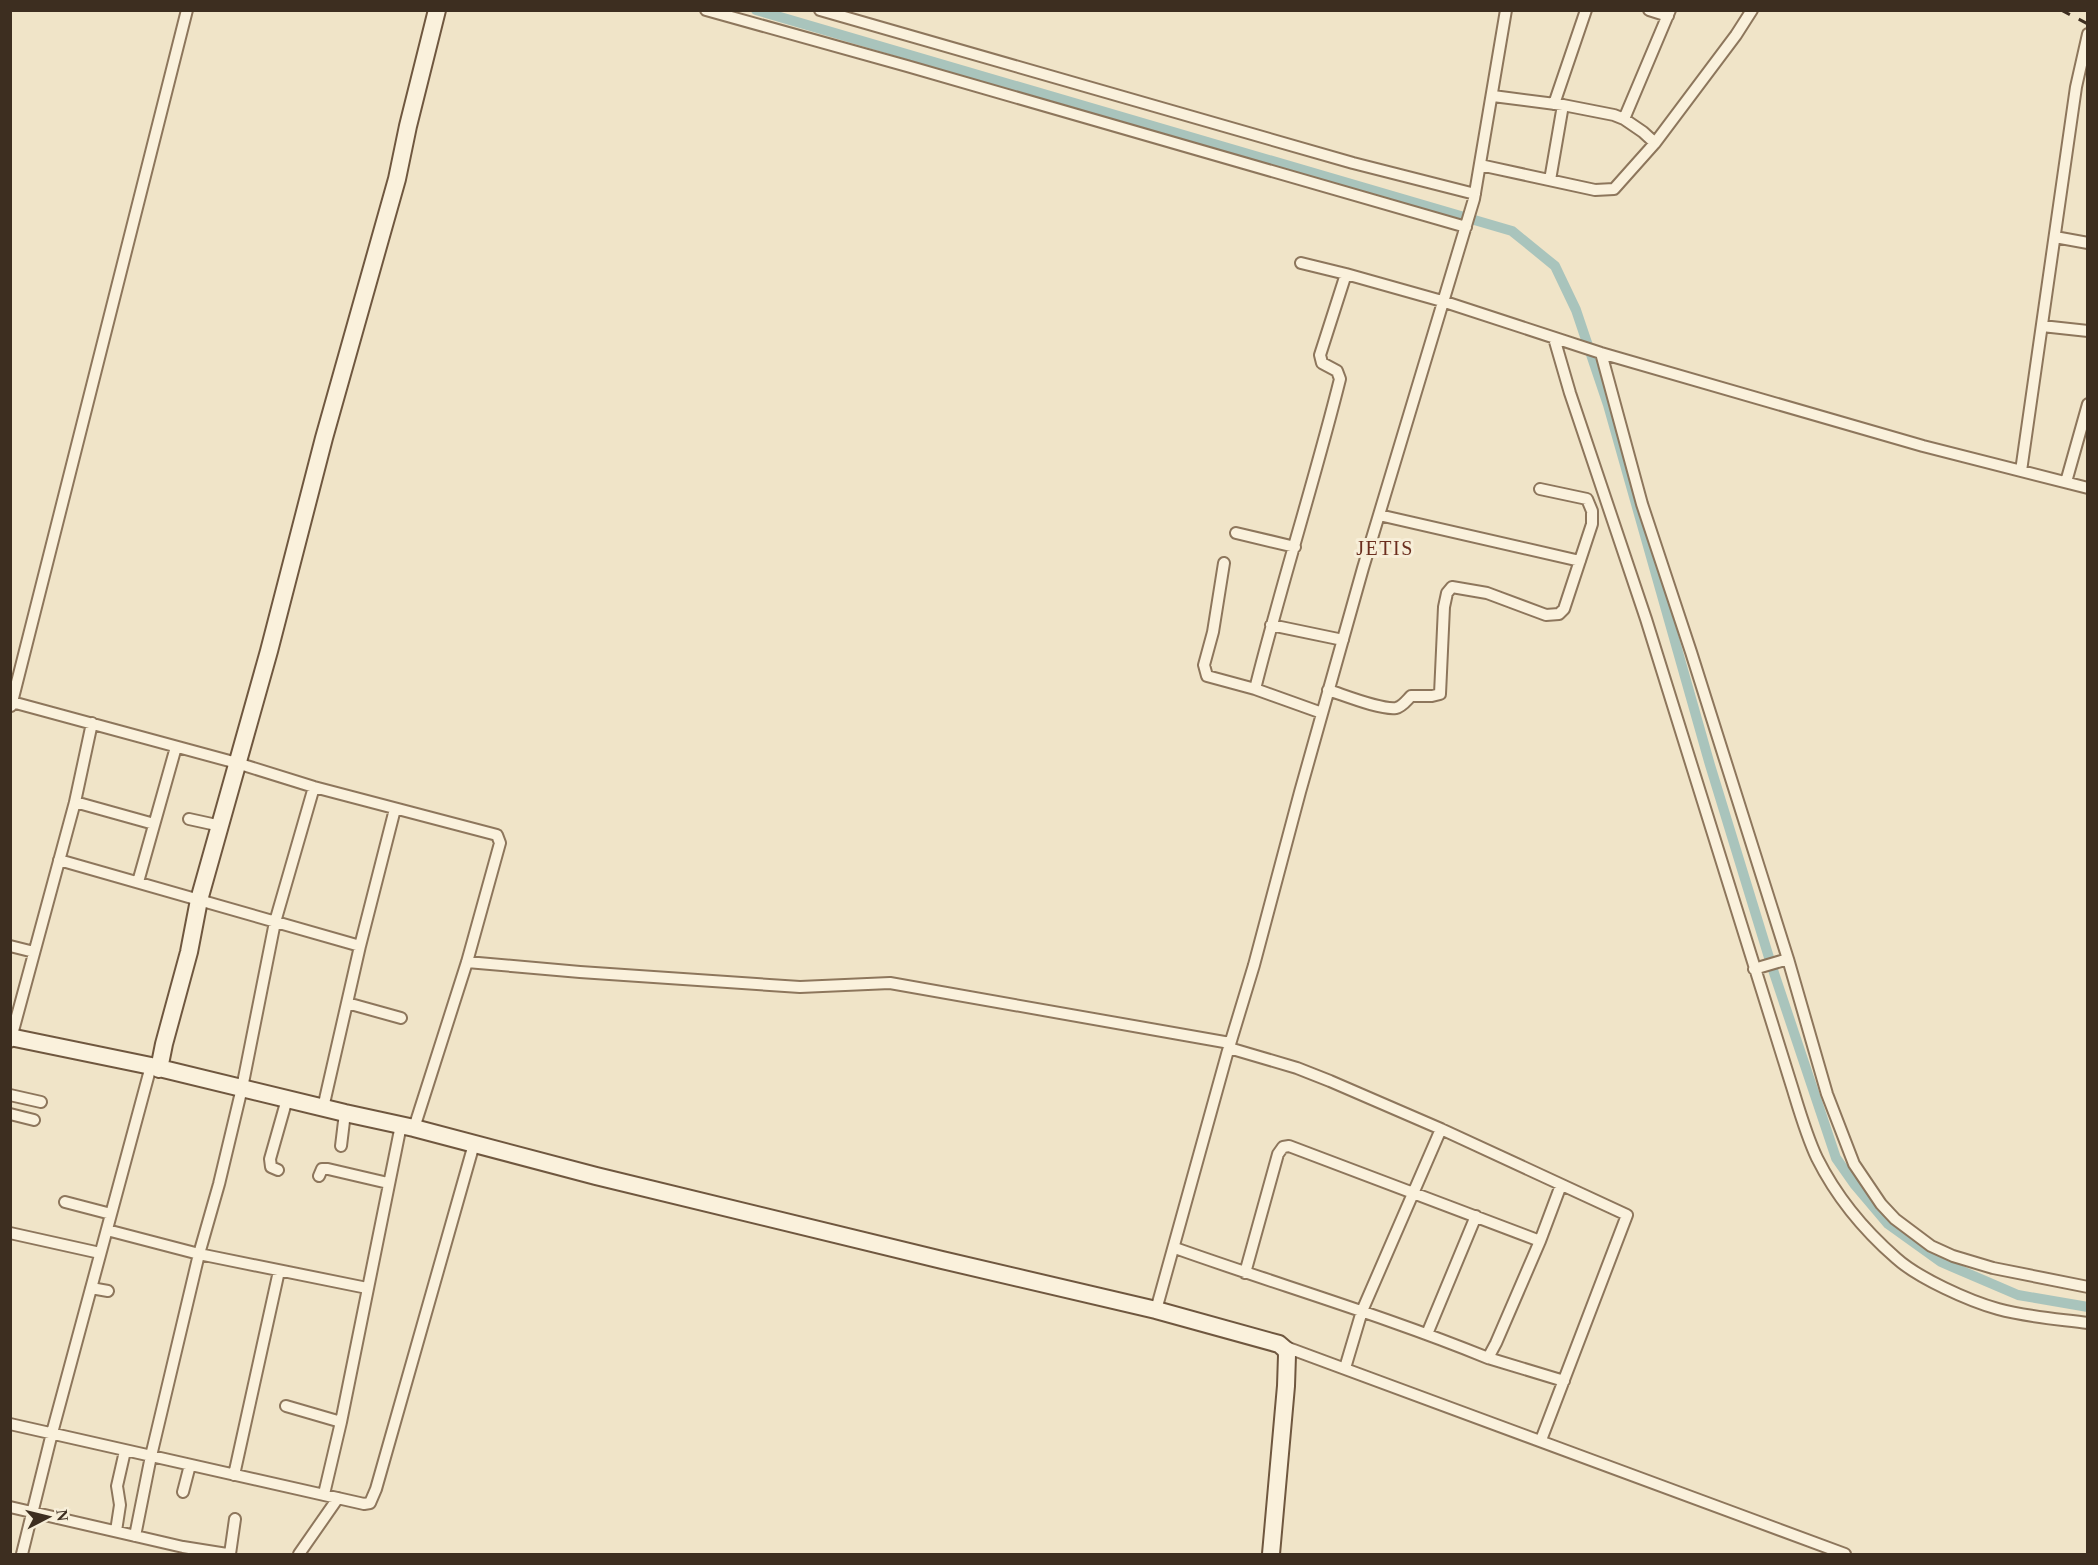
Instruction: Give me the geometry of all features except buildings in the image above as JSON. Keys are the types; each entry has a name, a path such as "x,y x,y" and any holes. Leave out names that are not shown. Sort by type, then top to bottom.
{"main road":[{"path":"155,1067 164,1044 189,952 199,900 397,179 437,10"},
{"path":"11,1039 155,1067 322,1108 407,1126 1018,1279 1156,1310 1283,1346 1287,1355 1286,1386 1271,1554"}],"street":[{"path":"187,10 11,704 92,723 314,787 492,833 499,839 500,843 485,902 467,962 388,1183 341,1422 324,1494"},
{"path":"706,10 736,15 1088,119 1466,226"},
{"path":"819,10 1475,197"},
{"path":"1156,1310 1264,931 1328,690 1442,301 1475,197 1506,10"},
{"path":"1550,180 1559,104 1586,10"},
{"path":"1624,118 1669,13 1648,10"},
{"path":"1480,165 1594,190 1614,189 1654,143 1736,35 1752,10"},
{"path":"2021,471 2076,87 2088,34"},
{"path":"1493,96 1604,112 1624,118 1654,143"},
{"path":"2055,237 2088,243"},
{"path":"1300,263 1442,301 1597,351 1932,449 2088,488"},
{"path":"1255,689 1271,625 1315,477 1340,379 1337,371 1322,363 1320,355 1346,274"},
{"path":"2042,326 2088,331"},
{"path":"1554,338 1570,393 1646,619 1811,1144 1831,1182 1861,1222 1897,1260 1941,1285 1998,1309 2088,1323"},
{"path":"1597,351 1642,504 1692,652 1827,1094 1854,1164 1881,1204 1906,1228 1931,1246 1953,1256 2021,1275 2088,1287"},
{"path":"2066,482 2088,404"},
{"path":"1540,489 1587,499 1603,489"},
{"path":"1328,690 1395,708 1399,708 1411,696 1441,693 1444,607 1450,588 1487,593 1546,615 1559,614 1564,609 1592,524 1592,511 1587,499"},
{"path":"1379,515 1580,561"},
{"path":"1236,533 1294,547"},
{"path":"1224,563 1205,669 1208,676 1322,712"},
{"path":"1271,625 1343,640"},
{"path":"11,1039 75,802 92,723"},
{"path":"138,882 176,747"},
{"path":"135,1536 151,1456 199,1254 219,1184 242,1088 275,922 314,787"},
{"path":"75,802 154,824"},
{"path":"322,1108 395,809"},
{"path":"189,819 221,826"},
{"path":"59,860 360,946"},
{"path":"10,945 33,952"},
{"path":"1757,968 1785,960"},
{"path":"467,962 800,987 890,983 1230,1046 1297,1068 1441,1129 1627,1215 1541,1440"},
{"path":"347,1003 401,1017"},
{"path":"22,1554 100,1253 155,1067"},
{"path":"10,1095 41,1102"},
{"path":"278,1170 271,1167 270,1159 287,1099"},
{"path":"341,1146 345,1113"},
{"path":"10,1114 33,1120"},
{"path":"1345,1368 1362,1311 1441,1129"},
{"path":"10,1424 364,1504 372,1501 474,1144"},
{"path":"1245,1273 1278,1154 1283,1147 1295,1147 1540,1241"},
{"path":"319,1176 322,1169 328,1169 388,1183"},
{"path":"1488,1358 1540,1241 1561,1185"},
{"path":"65,1202 111,1214"},
{"path":"1426,1335 1476,1216"},
{"path":"107,1230 199,1254 367,1288"},
{"path":"10,1233 100,1253"},
{"path":"1174,1248 1362,1311 1488,1358 1564,1382"},
{"path":"234,1475 279,1271"},
{"path":"91,1288 108,1291"},
{"path":"1283,1346 1845,1554"},
{"path":"286,1406 341,1422"},
{"path":"116,1531 120,1505 117,1486 125,1451"},
{"path":"183,1492 190,1465"},
{"path":"299,1554 338,1498"},
{"path":"10,1507 183,1547 228,1554 235,1519"}],"waterway":[{"path":"756,10 1512,231 1555,266 1576,310 1608,405 1710,765 1771,964 1836,1158 1888,1224 1941,1262 2018,1295 2088,1307"}],"railway":[{"path":"2061,10 2088,24"}],"district":[{"name":"JETIS","path":"1385,548"}]}
